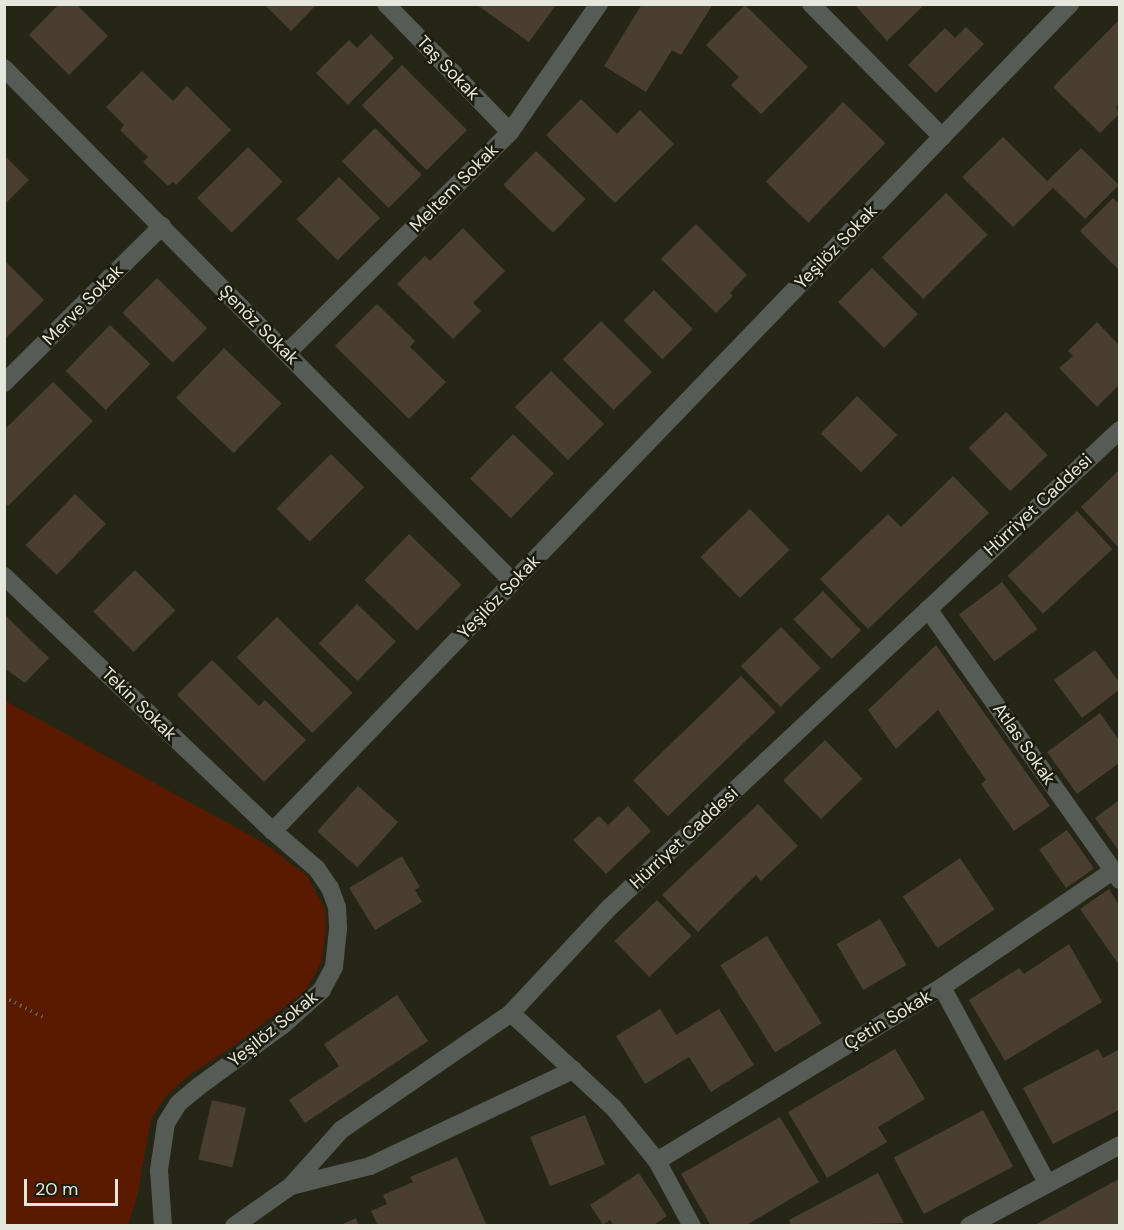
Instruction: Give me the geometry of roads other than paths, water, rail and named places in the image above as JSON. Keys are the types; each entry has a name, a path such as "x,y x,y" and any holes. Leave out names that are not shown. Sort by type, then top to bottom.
{"street":[{"name":"Taş Sokak","path":"386,4 510,132"},
{"name":"Meltem Sokak","path":"287,353 510,132 599,4"},
{"name":"Yeşilöz Sokak","path":"163,1226 160,1194 161,1145 166,1122 178,1104 314,999 329,980 334,967 338,919 330,888 317,869 273,831 1070,4"},
{"path":"821,8 942,137"},
{"name":"Şenöz Sokak","path":"4,68 513,582"},
{"name":"Merve Sokak","path":"4,383 162,226"},
{"name":"Hürriyet Caddesi","path":"234,1226 291,1186 341,1130 511,1014 610,907 928,609 1117,437"},
{"name":"Tekin Sokak","path":"4,576 273,831"},
{"name":"Atlas Sokak","path":"928,609 1116,875"},
{"name":"Çetin Sokak","path":"657,1161 942,987 1116,875"},
{"path":"942,987 1047,1184"},
{"path":"511,1014 613,1107 657,1161 692,1226"},
{"path":"291,1186 370,1166 573,1070"},
{"path":"969,1226 1119,1145"}]}
